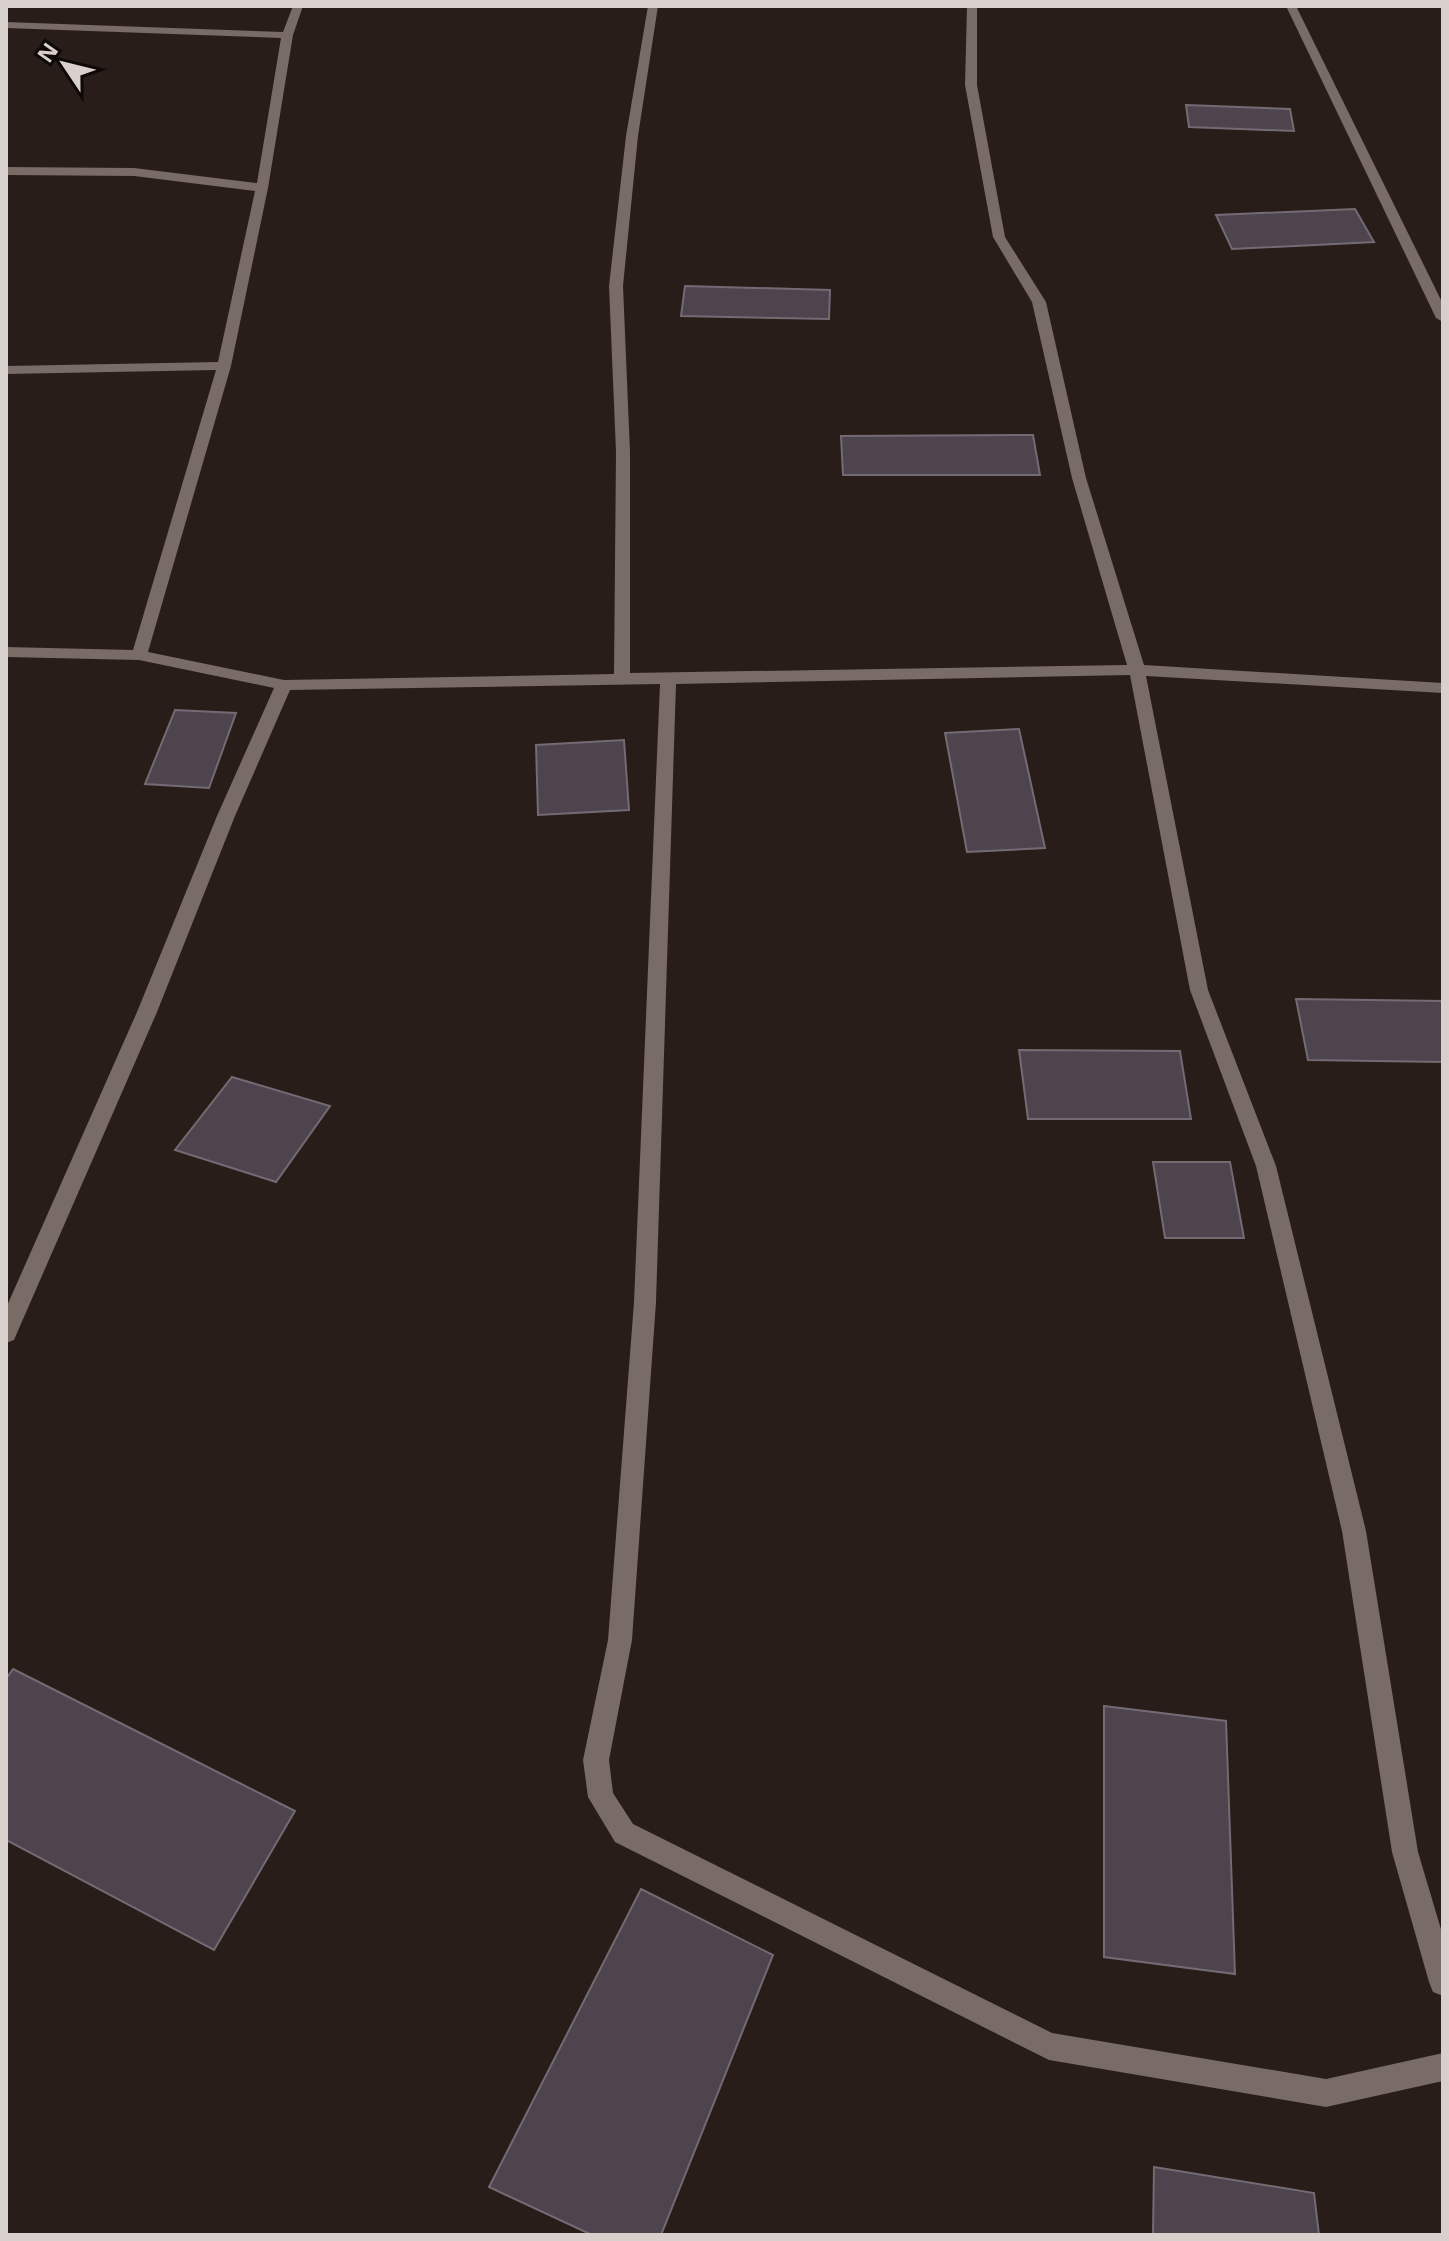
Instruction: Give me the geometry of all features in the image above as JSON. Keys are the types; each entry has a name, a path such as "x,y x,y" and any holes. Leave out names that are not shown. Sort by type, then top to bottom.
{"street":[{"path":"139,655 224,366 262,188 287,35 298,6"},
{"path":"622,678 623,452 616,286 632,136 653,6"},
{"path":"972,6 971,85 999,237 1039,302 1079,478 1137,670 1199,990 1266,1166 1354,1531 1405,1852 1443,1982"},
{"path":"1291,6 1443,318"},
{"path":"6,25 287,35"},
{"path":"6,171 71,167 160,172 262,188"},
{"path":"6,370 224,366"},
{"path":"6,652 139,655 284,685 1137,670 1443,688"},
{"path":"668,677 645,1302 620,1640 596,1760 601,1797 624,1833 1049,2046 1326,2093 1443,2067"},
{"path":"6,1333 147,1012 226,816 284,685"}],"building":[{"path":"1186,105 1290,109 1294,131 1189,127"},
{"path":"1355,209 1374,242 1232,249 1216,215"},
{"path":"685,286 830,290 829,319 681,316"},
{"path":"1033,435 1040,475 843,475 841,436"},
{"path":"175,710 236,713 209,788 145,784"},
{"path":"1019,729 1045,848 967,852 945,733"},
{"path":"624,740 629,810 538,815 536,745"},
{"path":"1296,999 1443,1001 1443,1062 1308,1060"},
{"path":"1019,1050 1180,1051 1191,1119 1028,1119"},
{"path":"232,1077 330,1106 276,1182 175,1150"},
{"path":"1153,1162 1230,1162 1244,1238 1165,1238"},
{"path":"13,1669 295,1811 214,1950 6,1840 6,1679"},
{"path":"1104,1706 1226,1721 1235,1974 1104,1957"},
{"path":"641,1889 773,1955 661,2235 592,2235 489,2187"},
{"path":"1154,2167 1314,2193 1319,2235 1153,2235"}]}
